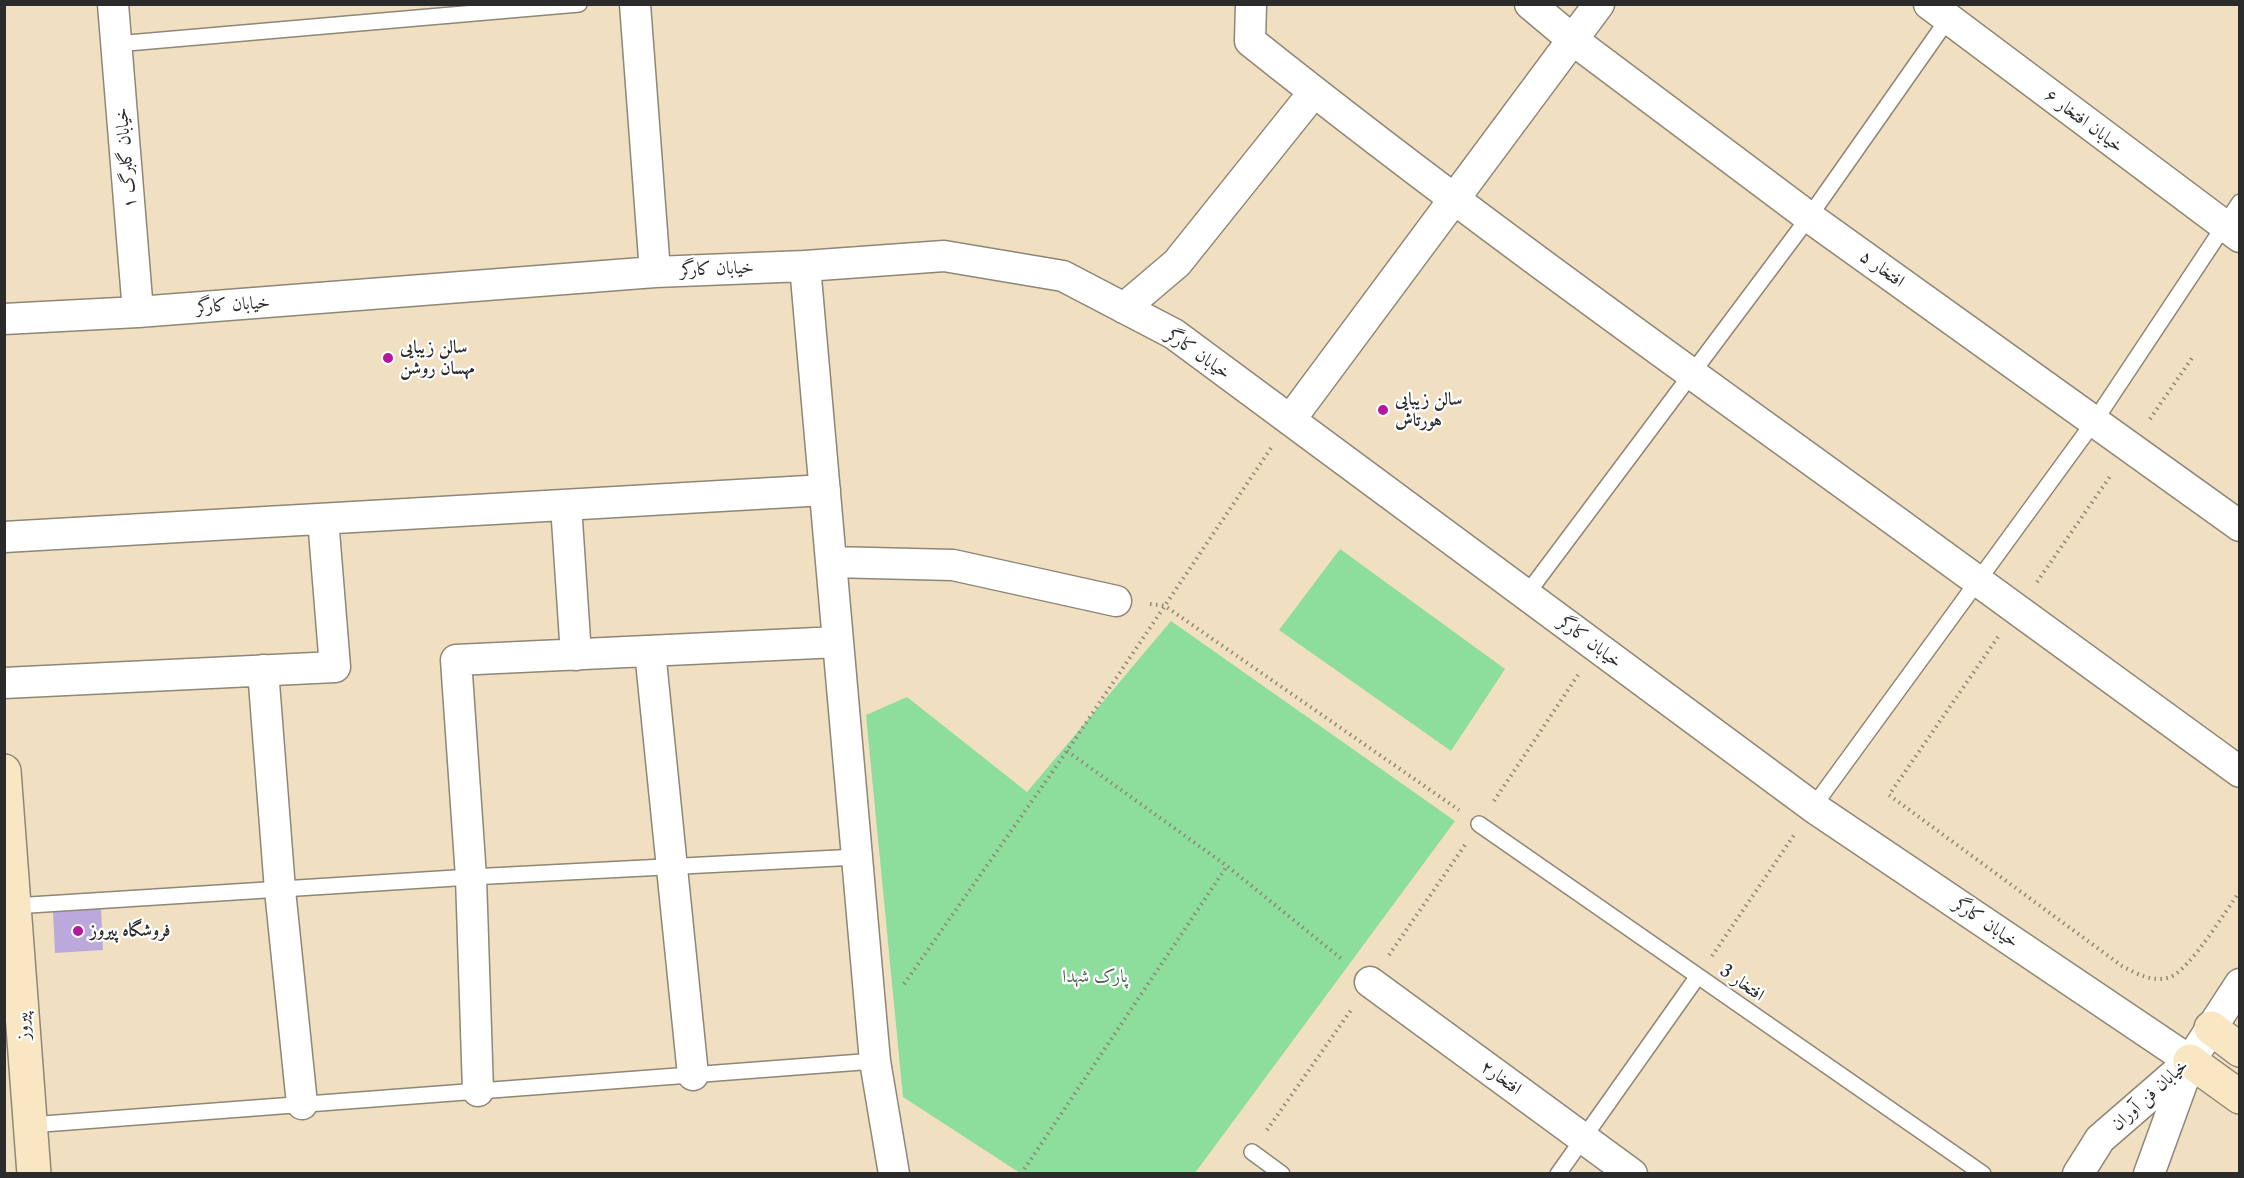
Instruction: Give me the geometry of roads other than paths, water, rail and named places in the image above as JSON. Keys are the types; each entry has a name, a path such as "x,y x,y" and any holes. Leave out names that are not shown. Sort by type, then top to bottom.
{"street":[{"name":"خیابان گلبرگ ۱","path":"112,4 138,312"},
{"path":"635,4 655,272"},
{"path":"1251,4 1250,41 1314,92 1454,199 1691,374 2240,772"},
{"name":"افتخار ۵","path":"1530,4 1573,40 1809,217 2240,526"},
{"path":"1290,420 1599,4"},
{"name":"خیابان افتخار ۶","path":"1939,12 2234,222"},
{"path":"1124,308 1177,262 1314,92"},
{"name":"خیابان کارگر","path":"4,319 138,312 655,272 805,266 944,256 1063,276 1174,334 1813,807 2190,1061"},
{"path":"805,266 875,1061 894,1173"},
{"path":"4,537 825,490"},
{"path":"566,505 576,655"},
{"path":"4,683 335,666 323,519"},
{"path":"831,562 953,565 1116,601"},
{"path":"478,1091 471,877 456,660 838,642"},
{"path":"650,651 693,1075"},
{"path":"263,670 280,890 302,1104"},
{"name":"پیروز","path":"4,771 34,1173"},
{"name":"افتخار۲","path":"1370,982 1632,1173"},
{"name":"خیابان فن آوران","path":"2078,1173 2100,1139 2190,1061 2240,984"},
{"path":"2211,1028 2240,1050"},
{"path":"2149,1173 2190,1061 2240,1097"}],"lane":[{"path":"116,44 579,4"},
{"path":"1526,594 1809,217 1939,12"},
{"path":"1813,807 2094,422 2234,222"},
{"name":"افتخار 3","path":"1479,824 1983,1173"},
{"path":"14,906 471,877 857,857"},
{"path":"1558,1173 1698,976"},
{"path":"30,1125 875,1061"},
{"path":"1252,1152 1282,1173"}],"place":[{"name":"سالن زیبایی مهسان روشن","path":"388,358"},
{"name":"سالن زیبایی هورتاش","path":"1383,410"},
{"name":"فروشگاه پیروز","path":"78,931"}],"park label":[{"name":"پارک شهدا","path":"1095,977"}]}
